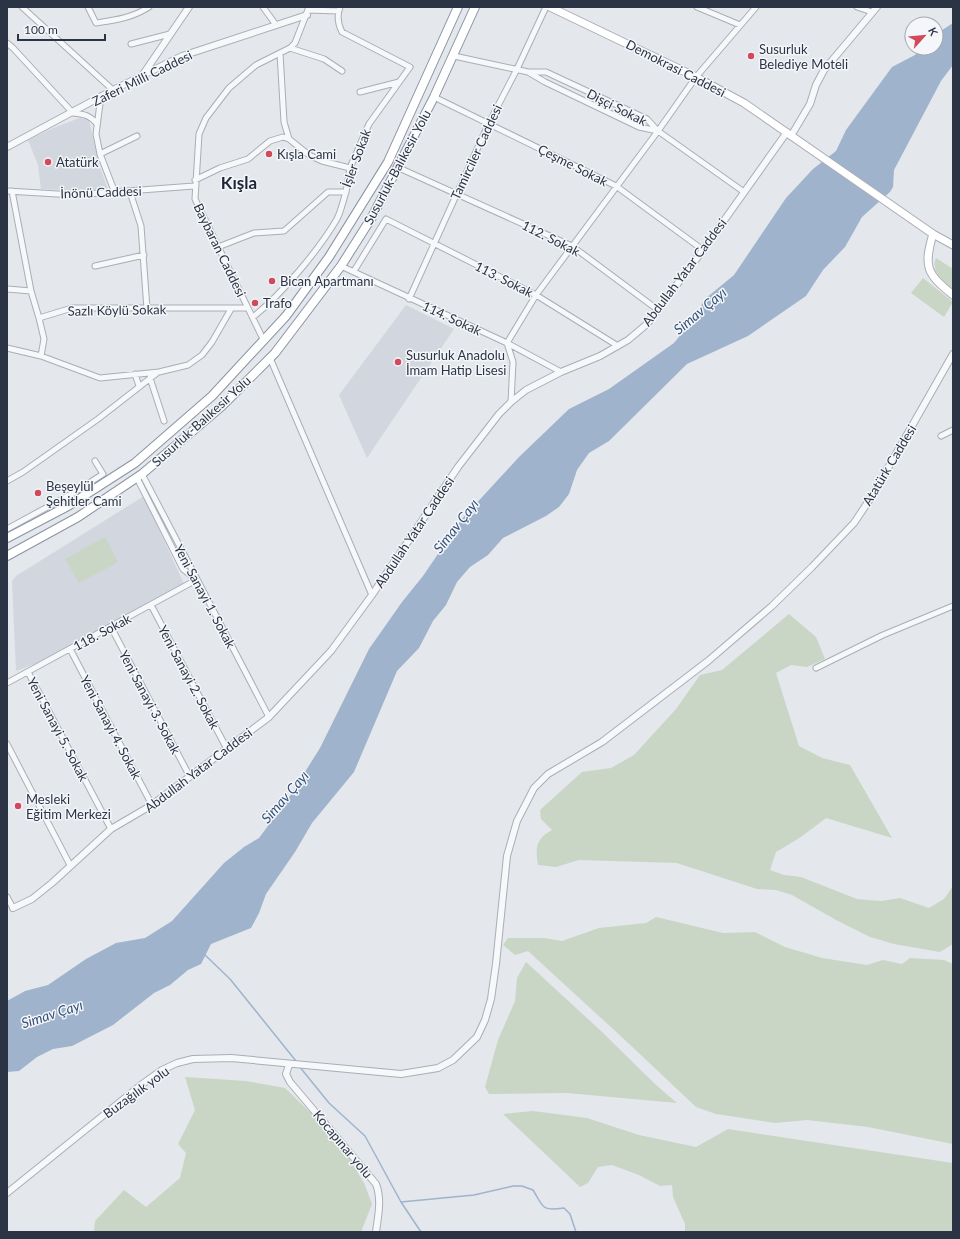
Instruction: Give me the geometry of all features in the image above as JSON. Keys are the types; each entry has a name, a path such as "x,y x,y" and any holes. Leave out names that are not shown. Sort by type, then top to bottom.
{"highway":[{"name":"Susurluk-Balıkesir Yolu","path":"7,538 68,506 135,463 212,396 286,316 329,257 388,162 458,7"},
{"name":"Susurluk-Balıkesir Yolu","path":"7,556 78,517 139,476 222,406 270,358 342,266 372,217 399,168 454,56 476,7"}],"main road":[{"name":"Demokrasi Caddesi","path":"550,7 696,77 744,103 933,234 953,245"},
{"path":"933,234 927,262 931,272 939,283 953,295"}],"street":[{"path":"22,7 113,90"},
{"path":"88,7 96,23 124,19 138,14 149,7"},
{"path":"143,74 189,7"},
{"path":"263,7 276,25"},
{"name":"Tamirciler Caddesi","path":"410,299 488,123 546,7"},
{"path":"697,7 740,25"},
{"path":"511,402 513,362 507,343 536,295 658,131 696,77 756,7"},
{"path":"857,7 874,10"},
{"path":"340,9 307,10 295,43 290,48 324,59 342,71"},
{"name":"İşler Sokak","path":"218,247 254,233 284,231 328,192 346,192 350,168 368,124 410,67 342,32 339,24 340,9"},
{"name":"Zaferi Milli Caddesi","path":"7,147 143,74 182,56 276,25 307,10"},
{"name":"Abdullah Yatar Caddesi","path":"13,908 32,899 111,829 152,806 268,717 331,651 372,595 458,467 499,414 511,402 526,390 561,372 600,356 618,346 647,324 703,250 744,192 791,136 810,104 816,85 824,70 874,10"},
{"path":"131,44 170,34"},
{"path":"7,43 72,113 84,114 92,117 97,124"},
{"name":"Baybaran Caddesi","path":"264,341 195,200 194,186 198,134 206,118 229,88 256,65 290,48"},
{"path":"280,53 284,122 290,140"},
{"path":"454,56 528,72"},
{"name":"Dişçi Sokak","path":"528,72 545,82 639,127 658,131"},
{"name":"Dişçi Sokak","path":"528,72 546,72 647,120 658,131"},
{"path":"360,92 399,82"},
{"path":"101,96 96,134 100,154 115,193"},
{"name":"Çeşme Sokak","path":"434,97 616,186 703,250"},
{"path":"658,131 744,192"},
{"path":"100,154 137,136"},
{"path":"195,180 220,168 248,160 270,141 283,137 322,161 350,168"},
{"name":"112. Sokak","path":"399,168 572,246 658,310"},
{"name":"İnönü Caddesi","path":"9,191 74,195 194,186"},
{"path":"9,191 31,291 44,340 41,356"},
{"path":"130,192 141,226 148,309"},
{"path":"252,317 266,306 313,254 337,218 346,192"},
{"name":"113. Sokak","path":"354,271 386,220 435,243 536,295 618,346"},
{"path":"95,266 144,255"},
{"name":"114. Sokak","path":"342,266 507,343 561,372"},
{"path":"7,288 31,291"},
{"name":"Sazlı Köylü Sokak","path":"39,318 72,308 248,308"},
{"path":"7,348 41,356 100,378 159,372 188,365 202,355 212,342 231,309"},
{"path":"270,358 372,595"},
{"name":"Atatürk Caddesi","path":"317,1067 401,1074 420,1072 438,1068 453,1060 477,1037 485,1020 491,999 507,856 517,821 534,788 548,774 602,742 708,661 772,606 812,567 854,522 872,496 952,359"},
{"path":"7,481 23,472 98,419 159,372"},
{"path":"135,374 139,386"},
{"path":"150,378 164,421"},
{"path":"941,436 953,430"},
{"path":"7,529 75,492 103,474 95,461"},
{"name":"Yeni Sanayi 1. Sokak","path":"139,476 183,568 196,580 268,717"},
{"name":"118. Sokak","path":"7,683 196,580"},
{"name":"Yeni Sanayi 2. Sokak","path":"151,605 227,749"},
{"path":"816,668 883,636 953,606"},
{"name":"Yeni Sanayi 3. Sokak","path":"111,627 190,777"},
{"name":"Yeni Sanayi 4. Sokak","path":"70,649 152,806"},
{"name":"Yeni Sanayi 5. Sokak","path":"28,672 111,829"},
{"path":"7,744 70,865"},
{"path":"7,897 13,908"},
{"name":"Buzağılık yolu","path":"7,1193 141,1085 162,1070 177,1063 193,1059 231,1058 317,1067"},
{"name":"Kocapınar yolu","path":"289,1065 286,1074 290,1082 376,1184 380,1194 376,1232"}],"shaded area":[{"path":"82,117 89,120 99,165 109,192 41,189 38,165 28,140"},
{"name":"Susurluk Anadolu İmam Hatip Lisesi","path":"406,305 454,329 367,458 339,395"},
{"path":"144,496 184,584 40,662 16,671 12,581 16,576"}],"green space":[{"path":"936,258 953,269 953,291 936,272"},
{"path":"923,278 953,302 944,317 911,293"},
{"path":"105,537 118,562 79,583 65,559"},
{"path":"789,614 816,637 825,659 807,667 791,665 776,673 799,746 822,758 850,765 892,838 826,818 801,837 776,852 770,870 784,875 801,877 857,899 881,901 900,898 929,908 944,899 953,886 953,944 940,952 894,944 870,937 792,895 776,890 757,889 677,863 579,860 556,867 538,865 538,844 547,833 552,830 541,819 540,810 582,772 611,768 634,755 676,709 700,675 722,670"},
{"path":"656,917 723,933 755,932 785,947 822,958 867,965 883,960 902,964 910,958 944,960 953,964 953,1144 868,1127 807,1120 775,1123 716,1114 696,1107 528,951 515,955 503,945 508,938 544,938 562,941 599,928 646,923"},
{"path":"526,962 677,1103 567,1093 489,1094 485,1087 498,1040 515,1001 517,978"},
{"path":"185,1077 246,1081 285,1088 314,1116 349,1158 364,1183 372,1204 361,1232 94,1232 95,1221 124,1190 146,1207 180,1178 186,1153 178,1144 195,1110"},
{"path":"533,1111 587,1118 639,1135 696,1147 728,1129 953,1163 953,1232 685,1232 685,1224 673,1197 672,1185 660,1186 639,1175 612,1165 598,1167 588,1183 580,1187 503,1114"}],"water":[{"name":"Simav Çayı","path":"953,23 953,65 941,81 894,170 893,187 890,192 862,217 845,247 823,270 806,296 748,336 687,364 609,441 589,453 577,470 569,494 559,507 546,516 503,538 488,555 470,567 457,582 446,605 433,621 419,648 397,671 354,772 312,823 295,852 266,894 259,913 251,928 211,944 201,964 188,970 170,985 154,993 113,1025 72,1046 53,1049 37,1057 19,1071 7,1072 7,1001 25,991 48,985 86,959 116,943 145,938 172,921 224,863 244,847 259,838 288,799 320,748 369,649 402,602 423,576 461,520 519,457 569,409 609,389 674,343 691,322 705,299 734,275 786,198 813,169 836,151 846,130 892,67 913,56 944,56 944,29"}],"waterway":[{"path":"205,955 230,979 296,1061"},
{"path":"299,1066 329,1103 365,1136 401,1202 421,1232"},
{"path":"401,1202 474,1195 513,1186 522,1186 533,1190 544,1207 551,1209 564,1208 570,1214 576,1232"}],"place":[{"name":"Susurluk Belediye Moteli","path":"751,56"},
{"name":"Kışla Cami","path":"269,154"},
{"name":"Atatürk","path":"48,162"},
{"name":"Bican Apartmanı","path":"272,281"},
{"name":"Trafo","path":"255,303"},
{"name":"Susurluk Anadolu İmam Hatip Lisesi","path":"398,362"},
{"name":"Beşeylül Şehitler Cami","path":"38,493"},
{"name":"Mesleki Eğitim Merkezi","path":"18,806"}],"district":[{"name":"Kışla","path":"239,183"}]}
